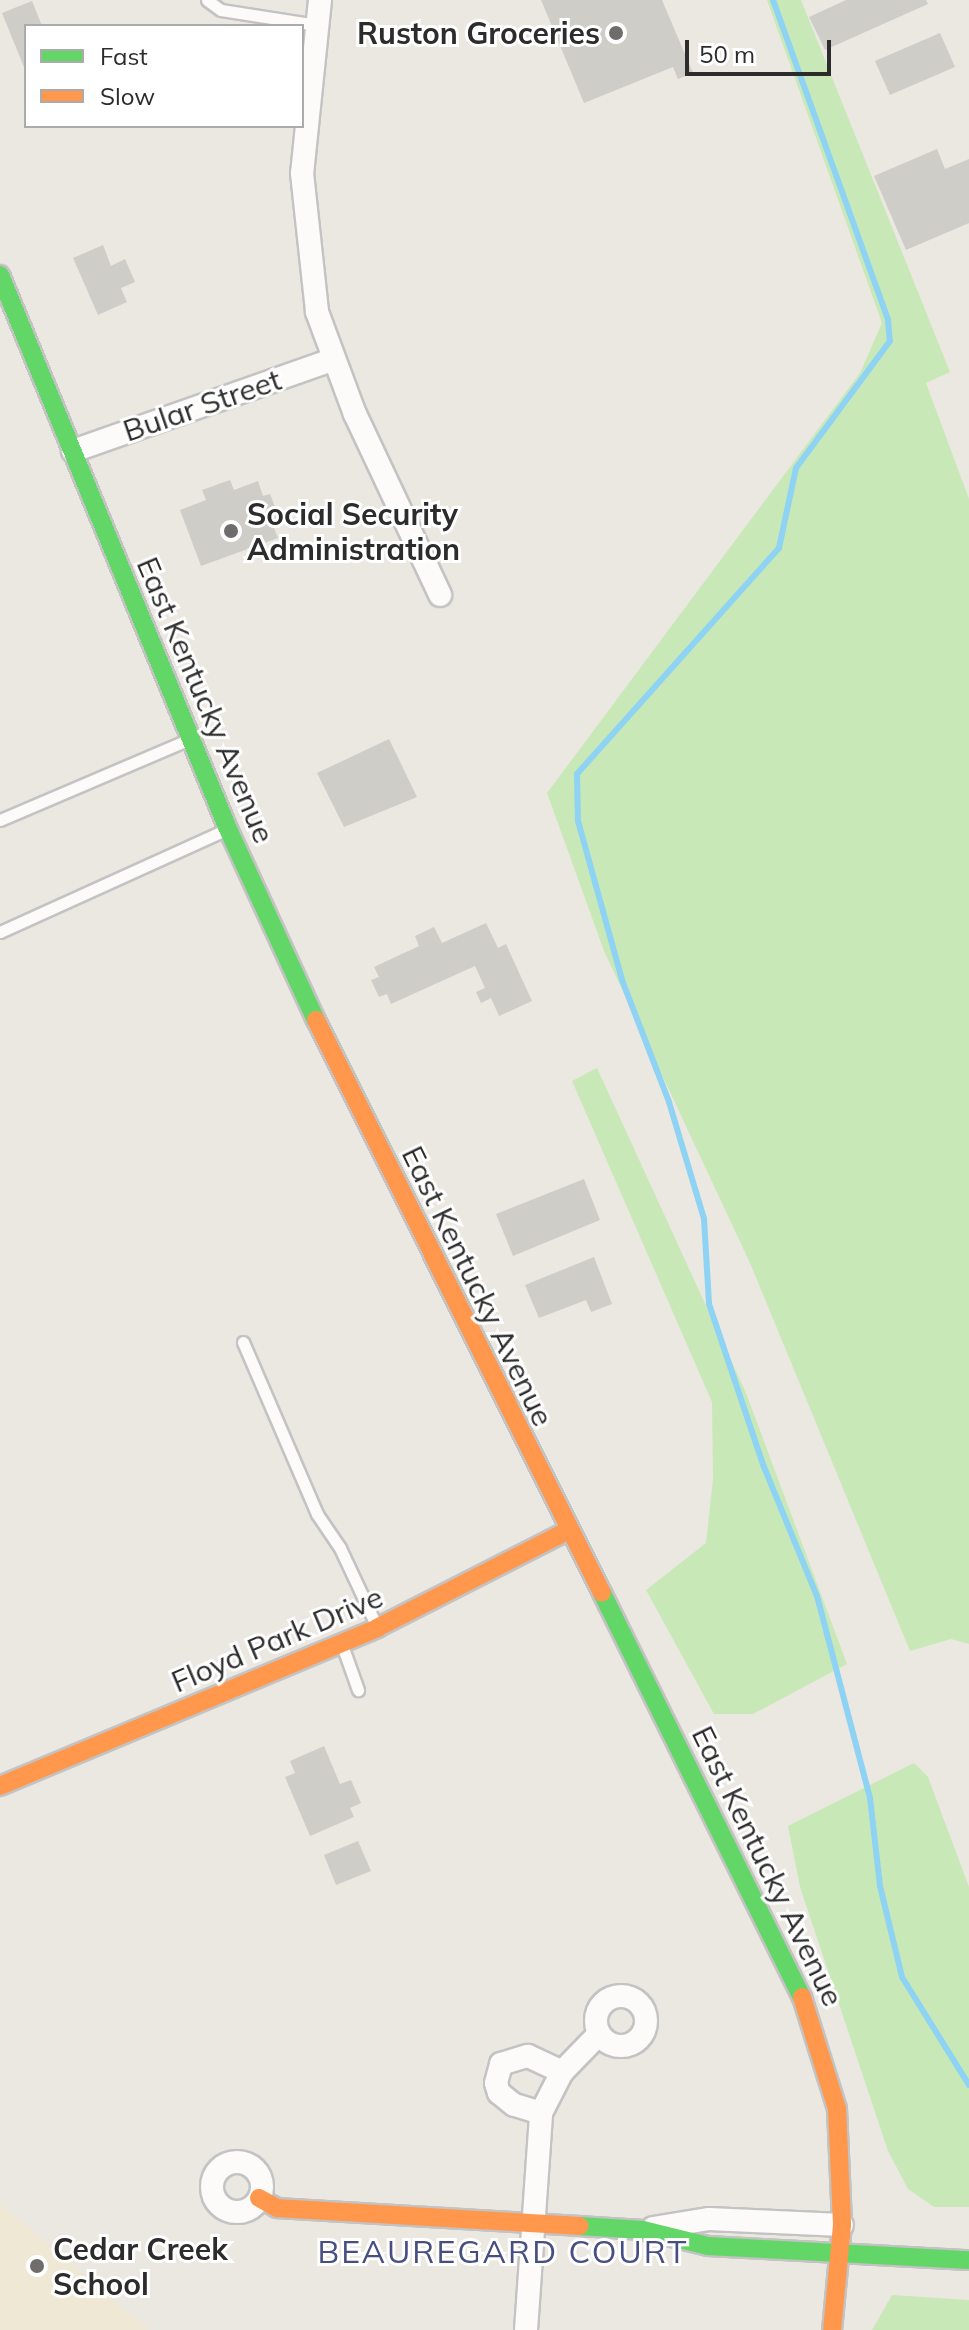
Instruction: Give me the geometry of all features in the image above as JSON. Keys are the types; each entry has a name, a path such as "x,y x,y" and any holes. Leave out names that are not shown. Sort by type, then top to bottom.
{"street":[{"path":"320,0 302,173 310,274 332,360 440,595"},
{"name":"East Kentucky Avenue","path":"0,275 228,829 334,1059 792,1972 816,2032 837,2109 842,2225 832,2330"},
{"name":"Bular Street","path":"73,451 332,360"},
{"name":"Floyd Park Drive","path":"0,1786 377,1628 569,1530"},
{"path":"526,2330 541,2113 562,2072 599,2034"},
{"path":"541,2113 505,2101 496,2083 501,2064 528,2056 562,2072"},
{"path":"259,2198 277,2208 643,2230 708,2246 969,2260"},
{"path":"643,2230 709,2219 842,2225"}],"lane":[{"path":"207,0 221,10 317,25"},
{"path":"0,820 190,738"},
{"path":"0,932 228,829"},
{"path":"243,1342 317,1514 340,1548 377,1628"},
{"path":"342,1643 358,1690"}],"shaded area":[{"name":"Cedar Creek School","path":"0,2203 149,2330 0,2330"}],"green space":[{"path":"767,0 801,0 950,372 926,383 969,499 969,1644 951,1639 910,1651 750,1263 604,951 547,793 860,373 882,323"},
{"path":"597,1068 746,1393 847,1664 753,1714 714,1714 646,1590 706,1543 713,1479 712,1402 572,1081"},
{"path":"914,1763 928,1777 969,1887 969,2207 934,2207 908,2189 888,2151 800,1887 788,1826"},
{"path":"892,2295 969,2300 969,2330 872,2330"}],"building":[{"name":"Ruston Groceries","path":"541,0 662,0 693,73 678,79 673,67 584,103"},
{"path":"846,0 926,0 928,4 825,50 809,17"},
{"path":"32,1 41,24 24,24 24,67 2,13"},
{"path":"940,33 955,67 890,95 875,61"},
{"path":"937,149 945,169 969,159 969,223 906,250 874,176"},
{"path":"103,245 111,266 125,259 135,282 121,288 127,302 98,315 73,258"},
{"name":"Social Security Administration","path":"230,480 234,490 258,481 263,496 270,494 280,520 272,523 278,538 201,566 180,510 206,500 202,490"},
{"path":"389,739 417,797 344,827 317,773"},
{"path":"486,923 498,948 506,944 532,1001 499,1016 491,998 481,1003 476,992 485,988 475,966 391,1004 387,994 379,997 371,980 379,977 374,967 419,946 415,936 434,927 442,943"},
{"path":"584,1179 600,1220 513,1256 496,1214"},
{"path":"594,1257 612,1304 591,1312 586,1300 539,1318 525,1285"},
{"path":"324,1746 340,1784 351,1780 361,1803 350,1808 354,1817 310,1836 285,1777 295,1773 290,1761"},
{"path":"358,1841 371,1871 336,1885 324,1855"}],"waterway":[{"path":"773,0 888,320 890,341 796,468 779,548 577,774 578,821 622,980 669,1102 704,1219 709,1304 764,1467 817,1596 870,1798 880,1886 902,1977 969,2085"}],"traffic: fast":[{"path":"0,275 228,829 316,1020"},
{"path":"602,1593 802,1997"},
{"path":"579,2226 643,2230 708,2246 969,2260"}],"traffic: slow":[{"path":"316,1020 602,1593"},
{"path":"0,1786 377,1628 569,1530"},
{"path":"802,1997 837,2109 842,2225 832,2330"},
{"path":"259,2198 277,2208 579,2226"}],"place":[{"name":"Ruston Groceries","path":"616,33"},
{"name":"Social Security Administration","path":"231,531"},
{"name":"Cedar Creek School","path":"37,2266"}],"district":[{"name":"BEAUREGARD COURT","path":"503,2251"}]}
